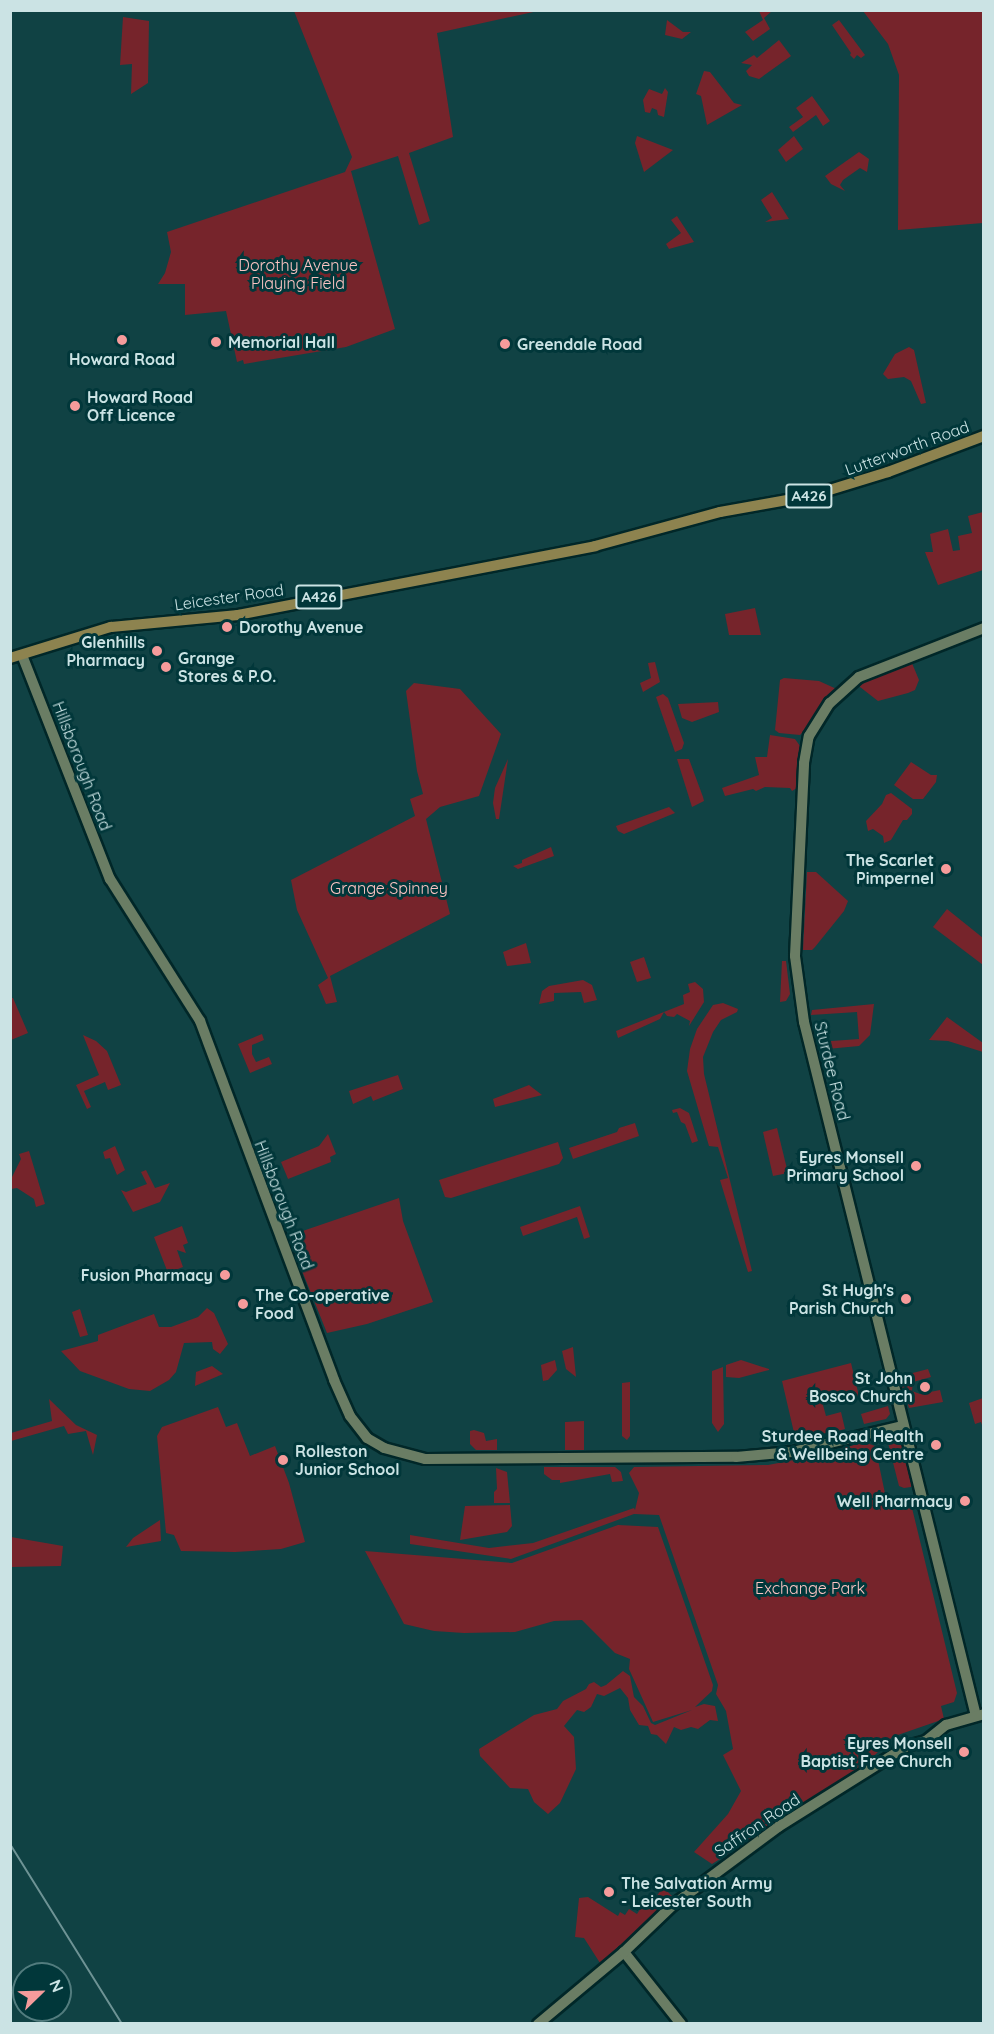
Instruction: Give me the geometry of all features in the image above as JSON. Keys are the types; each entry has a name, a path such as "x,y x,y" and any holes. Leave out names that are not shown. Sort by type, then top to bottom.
{"main road":[{"name":"Lutterworth Road","path":"630,537 720,512 810,496 888,472 984,436"},
{"name":"Leicester Road","path":"10,658 111,627 238,615 375,586 559,553 630,537"}],"street":[{"name":"Sturdee Road","path":"980,1715 902,1426 804,1022 795,956 804,763 809,736 830,703 844,687 864,674 984,628"},
{"name":"Hillsborough Road","path":"22,655 110,879 200,1021 334,1380 350,1416 367,1438 384,1448 425,1459 736,1457 792,1452 902,1426"},
{"name":"Saffron Road","path":"538,2024 624,1952 682,1898 778,1827 907,1746 926,1741 939,1730 980,1715"},
{"path":"624,1952 681,2024"}],"green space":[{"name":"Dorothy Avenue Playing Field","path":"294,11 538,11 437,33 453,137 409,153 430,221 419,225 398,156 351,171 395,329 346,347 244,364 243,360 237,362 226,311 185,315 185,284 158,284 165,273 171,252 167,232 345,172 352,157"},
{"path":"759,11 772,11 764,18 770,29 753,41 745,32 763,20"},
{"path":"863,11 983,11 983,223 898,230 899,75 888,44"},
{"path":"123,17 149,21 148,83 131,94 132,64 120,65"},
{"path":"667,20 683,32 691,32 682,39 665,35"},
{"path":"839,20 865,55 861,58 857,55 854,59 850,55 851,53 832,25"},
{"path":"779,40 791,56 759,79 749,76 746,71 752,65 741,63 754,55 757,58"},
{"path":"704,71 710,72 734,103 742,105 707,125 701,96 696,94"},
{"path":"665,88 668,92 664,117 658,115 657,110 652,108 650,113 645,112 643,100 649,89 662,94"},
{"path":"812,96 830,121 823,126 816,115 793,132 789,127 803,117 796,108"},
{"path":"637,136 673,150 644,172 635,143"},
{"path":"794,136 803,149 786,162 778,150"},
{"path":"859,152 869,159 867,172 860,168 843,180 840,185 845,191 831,184 825,176"},
{"path":"772,192 789,219 765,222 772,218 761,200"},
{"path":"677,216 694,242 669,249 666,244 681,233 671,220"},
{"path":"909,347 914,350 926,403 921,404 911,381 904,377 888,379 883,374 895,354"},
{"path":"983,512 983,570 938,585 925,552 933,552 930,534 948,529 953,551 960,550 958,536 972,533 968,516"},
{"path":"755,608 761,635 729,635 725,614"},
{"path":"909,656 919,680 915,690 908,693 878,701 860,687 855,679"},
{"path":"655,662 660,682 643,692 640,683 651,678 648,663"},
{"path":"784,678 819,681 841,691 800,735 779,733 775,730 780,680"},
{"name":"Grange Spinney","path":"414,683 460,689 501,734 479,796 440,807 426,819 450,914 330,976 337,1002 326,1004 318,985 328,978 297,910 291,880 415,816 410,799 423,794 417,771 406,691"},
{"path":"663,694 668,698 684,743 682,749 675,752 656,697"},
{"path":"718,702 719,712 692,722 682,718 678,704"},
{"path":"770,735 795,739 800,746 797,788 792,791 790,788 765,787 756,791 753,789 725,796 722,788 759,775 755,757 767,757"},
{"path":"508,759 499,819 496,819 493,803 495,788"},
{"path":"677,759 689,759 703,797 704,801 692,807"},
{"path":"911,762 931,775 937,775 936,782 923,799 913,799 894,785"},
{"path":"891,793 912,809 912,814 907,820 903,820 891,840 884,843 883,836 873,829 868,831 866,821 882,804 886,795"},
{"path":"669,807 675,813 624,834 618,831 616,826"},
{"path":"551,847 554,856 518,869 513,866 522,863 522,860"},
{"path":"807,872 816,872 848,901 844,911 812,950 803,950"},
{"path":"947,909 983,938 983,965 933,927"},
{"path":"526,943 531,963 507,966 503,952"},
{"path":"644,957 651,978 637,982 630,962"},
{"path":"782,961 786,961 790,994 786,1001 780,1002"},
{"path":"583,980 592,985 597,1000 584,1003 581,992 554,993 554,1001 539,1004 542,991 549,986"},
{"path":"695,982 703,989 704,1002 689,1026 690,1021 677,1014 674,1017 667,1016 664,1012 660,1019 618,1038 616,1031 684,1004 683,995 690,992 688,984"},
{"path":"11,998 28,1033 11,1040"},
{"path":"723,1003 738,1009 737,1012 721,1020 713,1032 703,1057 704,1074 752,1271 748,1272 720,1180 728,1178 718,1147 709,1146 687,1071 690,1049 697,1029 713,1005"},
{"path":"874,1004 870,1035 859,1046 827,1049 818,1042 859,1039 857,1012 811,1015 812,1010"},
{"path":"947,1017 983,1043 983,1052 948,1041 929,1040"},
{"path":"262,1034 264,1040 252,1045 252,1054 256,1062 269,1057 272,1064 250,1073 238,1044"},
{"path":"83,1035 96,1041 107,1051 121,1085 108,1090 105,1082 84,1091 91,1107 87,1109 76,1085 99,1075"},
{"path":"398,1075 403,1089 373,1101 371,1096 353,1104 349,1091"},
{"path":"529,1085 542,1095 495,1107 493,1099"},
{"path":"680,1108 689,1113 698,1141 692,1143 685,1124 681,1122 677,1112 673,1113 672,1110"},
{"path":"635,1123 639,1136 573,1159 569,1148 617,1132 619,1128"},
{"path":"777,1128 788,1173 773,1176 763,1132"},
{"path":"328,1134 336,1154 330,1157 331,1162 288,1179 281,1162 319,1146"},
{"path":"558,1142 563,1158 559,1164 451,1198 445,1197 439,1180"},
{"path":"115,1146 125,1170 117,1175 110,1158 105,1159 103,1152"},
{"path":"29,1151 45,1204 36,1207 34,1199 17,1188 11,1189 11,1179 21,1159 19,1154"},
{"path":"146,1170 155,1188 170,1183 160,1202 133,1212 121,1190 126,1192 147,1184 141,1172"},
{"path":"399,1198 403,1221 433,1302 367,1324 327,1333 288,1236"},
{"path":"580,1206 590,1237 584,1239 577,1217 523,1236 520,1227"},
{"path":"182,1226 188,1243 183,1245 186,1253 177,1250 183,1267 168,1273 154,1237"},
{"path":"207,1308 214,1313 228,1344 220,1354 213,1349 212,1342 184,1343 176,1372 169,1380 150,1391 129,1389 80,1371 61,1351 98,1341 98,1335 154,1314 159,1327 171,1327 198,1317"},
{"path":"80,1309 88,1335 80,1337 72,1312"},
{"path":"573,1347 576,1377 566,1369 562,1351"},
{"path":"555,1360 557,1370 548,1380 543,1381 541,1365"},
{"path":"741,1360 769,1370 739,1378 726,1377 726,1365"},
{"path":"851,1363 859,1396 834,1400 832,1395 829,1396 829,1403 823,1405 826,1416 841,1412 845,1429 802,1441 795,1437 782,1381"},
{"path":"212,1366 223,1374 195,1386 196,1372"},
{"path":"723,1367 724,1424 718,1432 712,1423 712,1371"},
{"path":"928,1369 931,1377 913,1382 912,1391 920,1394 940,1390 943,1402 909,1408 902,1386 903,1378 905,1375"},
{"path":"630,1382 630,1436 627,1440 622,1436 622,1383"},
{"path":"984,1398 983,1428 981,1422 975,1424 969,1403"},
{"path":"49,1399 76,1425 97,1435 93,1455 86,1431 68,1434 64,1426 11,1441 11,1433 52,1421"},
{"path":"888,1406 890,1414 886,1419 864,1424 861,1414"},
{"path":"218,1407 226,1427 237,1423 250,1456 275,1446 289,1483 305,1542 281,1549 235,1552 181,1551 174,1535 166,1533 157,1436 162,1427"},
{"path":"584,1421 584,1450 565,1450 565,1422"},
{"path":"470,1431 484,1433 486,1441 497,1439 497,1450 476,1450 470,1444"},
{"path":"900,1435 904,1437 914,1481 911,1487 904,1488 899,1486 887,1439"},
{"name":"Exchange Park","path":"864,1442 875,1446 886,1498 912,1508 957,1693 954,1702 941,1706 944,1719 892,1737 876,1754 848,1777 712,1864 694,1852 728,1814 741,1791 723,1755 733,1749 726,1711 716,1694 718,1685 659,1515 634,1514 511,1559 410,1544 410,1535 489,1548 533,1543 634,1508 635,1510 639,1493 629,1473 634,1467 768,1465 820,1455"},
{"path":"544,1467 615,1467 621,1472 623,1481 612,1482 610,1474 560,1483 560,1480 552,1480 544,1474"},
{"path":"496,1468 507,1472 510,1503 494,1503 494,1492 497,1489"},
{"path":"510,1505 512,1526 507,1532 460,1540 465,1506"},
{"path":"160,1520 161,1541 126,1547 133,1538"},
{"path":"618,1525 658,1527 713,1685 712,1691 695,1707 704,1704 715,1706 718,1721 710,1720 698,1729 691,1727 681,1730 674,1727 666,1744 657,1735 651,1734 648,1726 639,1725 630,1710 628,1698 620,1688 604,1696 597,1694 591,1707 584,1712 577,1710 564,1726 574,1737 576,1769 560,1803 548,1814 534,1802 528,1789 510,1788 480,1756 479,1749 534,1715 557,1709 563,1701 586,1689 589,1684 594,1682 601,1687 623,1671 630,1676 634,1697 643,1706 651,1723 655,1725 692,1710 653,1722 629,1669 630,1659 615,1653 582,1620 554,1621 515,1632 434,1631 404,1624 365,1551 512,1563"},
{"path":"11,1537 63,1546 61,1566 11,1567"},
{"path":"663,1887 674,1898 600,1963 584,1938 575,1937 579,1898 588,1897 618,1916 620,1912 625,1915 629,1909 637,1914 650,1894 654,1900"}],"railway":[{"path":"10,1844 122,2024"}],"place":[{"name":"Howard Road","path":"122,340"},
{"name":"Memorial Hall","path":"216,342"},
{"name":"Greendale Road","path":"505,344"},
{"name":"Howard Road Off Licence","path":"75,406"},
{"name":"Dorothy Avenue","path":"227,627"},
{"name":"Glenhills Pharmacy","path":"157,651"},
{"name":"Grange Stores & P.O.","path":"166,667"},
{"name":"The Scarlet Pimpernel","path":"946,869"},
{"name":"Eyres Monsell Primary School","path":"916,1166"},
{"name":"Fusion Pharmacy","path":"225,1275"},
{"name":"St Hugh's Parish Church","path":"906,1299"},
{"name":"The Co-operative Food","path":"243,1304"},
{"name":"St John Bosco Church","path":"925,1387"},
{"name":"Sturdee Road Health & Wellbeing Centre","path":"936,1445"},
{"name":"Rolleston Junior School","path":"283,1460"},
{"name":"Well Pharmacy","path":"965,1501"},
{"name":"Eyres Monsell Baptist Free Church","path":"964,1752"},
{"name":"The Salvation Army - Leicester South","path":"609,1892"}]}
